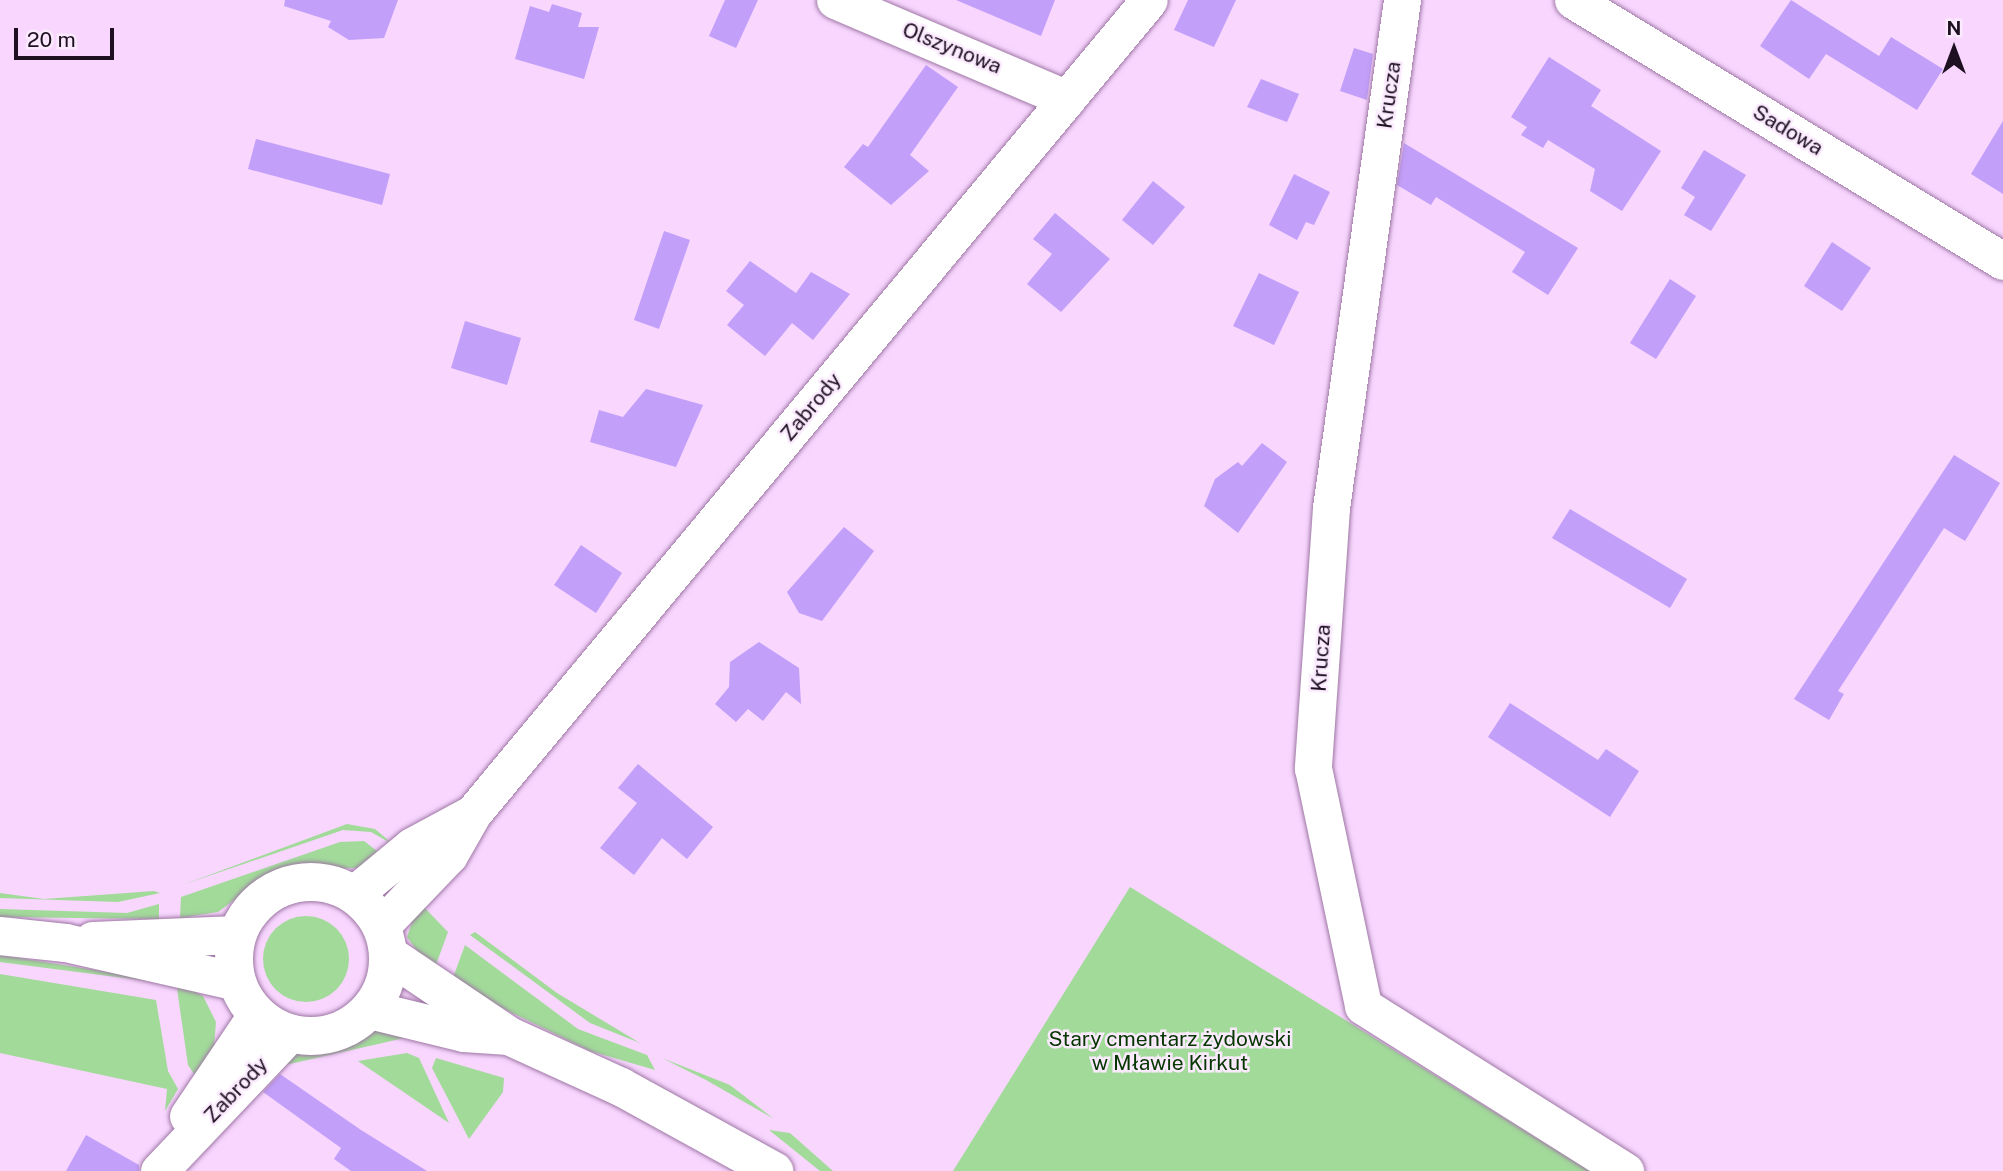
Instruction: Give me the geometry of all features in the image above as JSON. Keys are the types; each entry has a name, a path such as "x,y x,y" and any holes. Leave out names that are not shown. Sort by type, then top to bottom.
{"street":[{"name":"Olszynowa","path":"835,0 1067,99"},
{"name":"Zabrody","path":"385,940 449,855 473,813 1149,0"},
{"name":"Krucza","path":"1402,0 1331,508 1313,768 1363,1006 1625,1171"},
{"name":"Sadowa","path":"1573,0 2003,261"},
{"name":"Zabrody","path":"354,894 412,846 473,813"},
{"path":"385,940 381,993 370,1010 333,1034 289,1034 256,1015 237,982 237,934 264,897 286,886 332,884 354,894 385,940 509,1036 621,1087 774,1171"},
{"path":"66,943 237,934"},
{"path":"0,936 66,943 237,982"},
{"path":"370,1010 464,1033 509,1036"},
{"name":"Zabrody","path":"170,1157 189,1113 256,1015"},
{"name":"Zabrody","path":"170,1157 289,1034"}],"green space":[{"path":"347,824 375,829 394,845 371,832 343,830 182,885"},
{"path":"364,841 381,854 357,868 288,870 261,880 218,912 180,918 181,897 340,842"},
{"name":"Stary cmentarz żydowski w Mławie Kirkut","path":"1130,887 1590,1171 953,1171"},
{"path":"154,891 160,893 118,902 0,898 0,893 44,899"},
{"path":"419,902 448,932 433,973 407,937"},
{"path":"159,904 159,919 0,917 0,909 127,913"},
{"path":"298,916 314,916 337,928 346,942 349,959 346,976 337,990 314,1002 298,1002 282,995 270,983 263,967 263,951 270,935 282,923"},
{"path":"475,932 557,993 640,1043 590,1023 470,935"},
{"path":"465,945 578,1029 647,1055 655,1070 590,1051 451,983"},
{"path":"0,955 114,973 155,982 0,962"},
{"path":"0,974 156,1000 168,1071 178,1089 165,1111 167,1089 0,1053"},
{"path":"176,982 203,996 216,1022 214,1047 196,1077 188,1065"},
{"path":"372,1030 409,1037 272,1068 291,1052 334,1046"},
{"path":"407,1053 419,1058 449,1123 358,1061"},
{"path":"436,1058 504,1078 503,1092 469,1139 432,1068"},
{"path":"662,1058 730,1085 774,1119 706,1080"},
{"path":"769,1130 790,1133 833,1171 820,1171"}],"building":[{"path":"285,0 398,0 384,38 349,40 328,27 331,21 284,6"},
{"path":"725,0 758,0 736,48 709,36"},
{"path":"956,0 1055,0 1041,36"},
{"path":"1188,0 1236,0 1214,47 1174,30"},
{"path":"1791,0 1879,56 1891,37 1943,69 1917,110 1826,54 1809,79 1760,46"},
{"path":"552,4 582,13 578,27 599,27 584,79 515,59 530,6 549,12"},
{"path":"1354,48 1373,54 1367,100 1340,91"},
{"path":"1549,57 1601,90 1591,106 1661,151 1622,211 1590,191 1595,169 1548,140 1543,148 1521,135 1527,127 1511,117"},
{"path":"926,65 958,87 910,155 929,171 891,205 844,167 863,144 868,147"},
{"path":"1261,79 1299,94 1287,122 1247,107"},
{"path":"2003,121 2003,194 1971,174"},
{"path":"256,139 390,174 382,205 248,169"},
{"path":"1404,143 1578,248 1548,295 1512,272 1525,252 1436,197 1431,205 1397,185"},
{"path":"1704,150 1746,175 1711,231 1684,215 1695,197 1681,188"},
{"path":"1294,174 1330,192 1314,225 1306,222 1297,240 1269,225"},
{"path":"1153,181 1185,207 1153,245 1122,220"},
{"path":"1055,213 1110,259 1061,312 1027,284 1052,254 1033,239"},
{"path":"664,231 690,240 659,329 634,320"},
{"path":"1832,242 1871,268 1842,311 1804,286"},
{"path":"750,261 796,293 811,272 850,294 813,340 792,323 765,356 727,325 744,305 726,291"},
{"path":"1259,273 1299,292 1274,345 1233,326"},
{"path":"1670,279 1696,296 1656,359 1630,343"},
{"path":"465,321 521,338 507,385 451,368"},
{"path":"646,389 703,405 676,467 590,442 599,410 623,417"},
{"path":"1262,443 1287,462 1238,533 1204,506 1215,479 1238,462 1242,466"},
{"path":"1954,455 2000,483 1965,541 1944,528 1838,691 1844,694 1829,720 1794,699"},
{"path":"1570,509 1687,579 1670,608 1552,538"},
{"path":"844,527 874,551 822,621 799,613 787,592"},
{"path":"581,545 622,573 596,613 554,585"},
{"path":"759,642 799,668 801,704 786,692 763,721 748,709 736,722 715,704 729,687 730,662"},
{"path":"1510,703 1598,760 1606,749 1639,771 1610,817 1488,737"},
{"path":"638,764 713,827 687,859 662,838 634,875 600,848 637,803 618,788"},
{"path":"280,1074 361,1130 427,1171 351,1171 334,1159 341,1148 263,1092"},
{"path":"86,1135 139,1165 139,1171 66,1171"}]}
